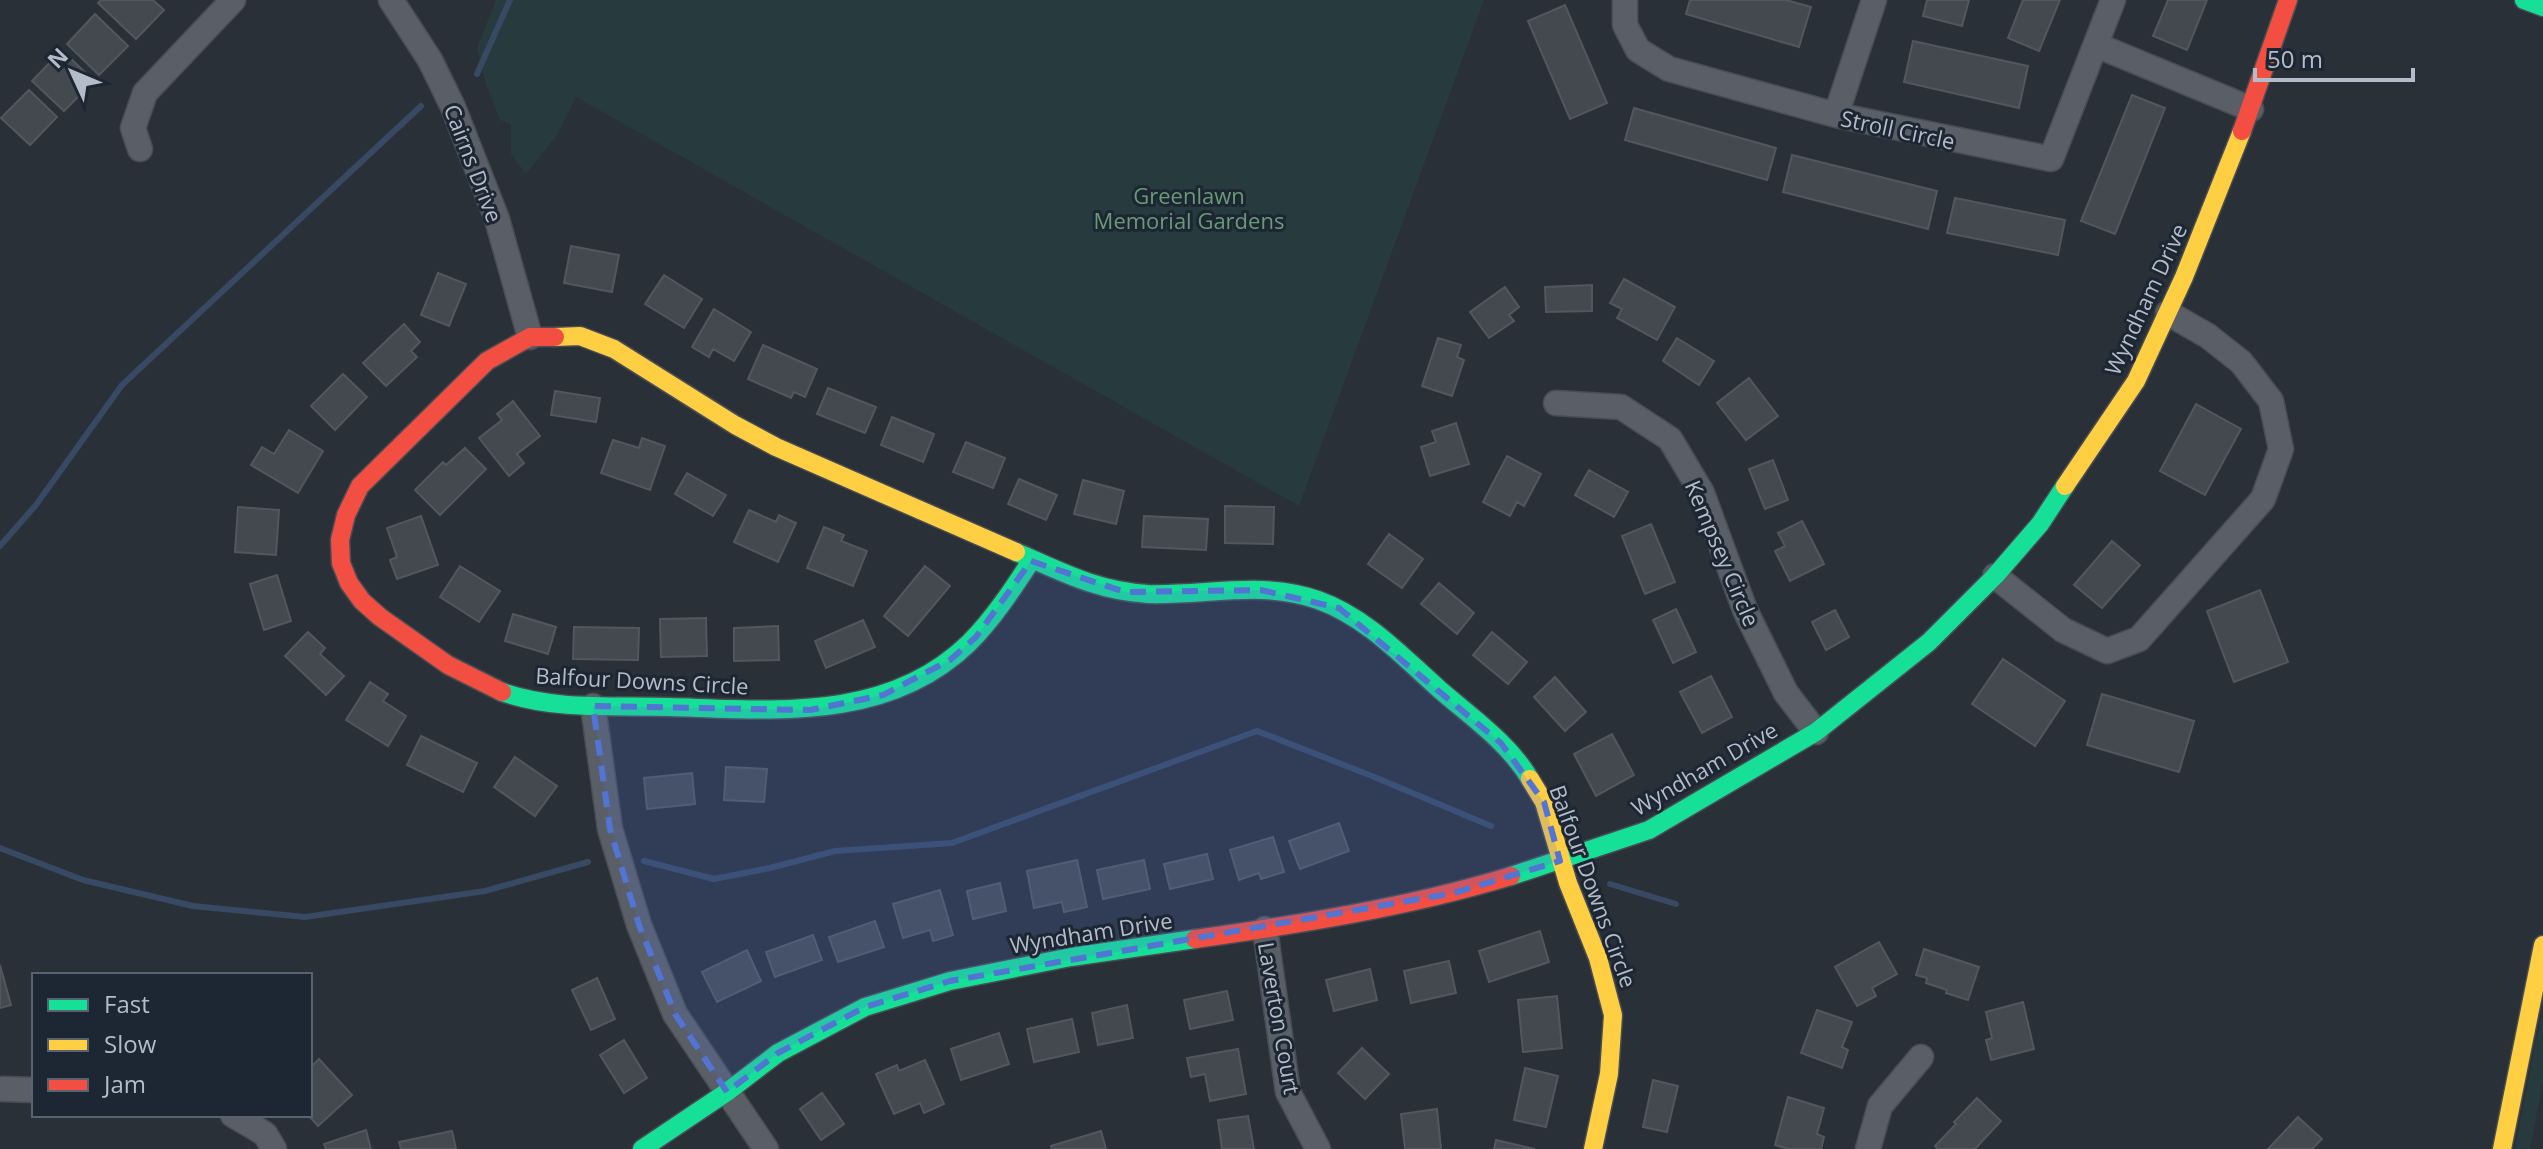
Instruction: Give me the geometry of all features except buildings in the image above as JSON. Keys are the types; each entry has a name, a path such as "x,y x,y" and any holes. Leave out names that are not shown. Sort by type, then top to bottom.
{"main road":[{"name":"Wyndham Drive","path":"642,1149 727,1092 778,1053 865,1007 950,981 1071,957 1265,929 1454,893 1649,830 1816,732 1929,642 1995,576 2040,524 2136,381 2168,313 2251,109 2288,0"},
{"path":"2524,0 2543,7"},
{"name":"Balfour Downs Circle","path":"1031,561 999,611 976,637 950,660 917,681 883,695 848,705 810,710 593,706 550,704 490,687 381,621 357,596 346,578 340,559 340,534 348,507 360,486 487,361 530,337 580,336 614,349 776,447 1093,586 1161,594 1261,590 1292,593 1317,599 1350,614 1501,743 1525,770 1544,802 1560,861 1598,958 1613,1015 1609,1074 1593,1149"},
{"path":"2502,1149 2543,945"}],"street":[{"path":"140,149 133,128 145,93 233,0"},
{"name":"Cairns Drive","path":"391,0 430,60 453,107 497,219 530,337"},
{"name":"Stroll Circle","path":"1625,0 1625,25 1638,50 1669,69 1836,115 2051,159 2113,0"},
{"path":"1836,115 1874,0"},
{"path":"2096,45 2251,109"},
{"path":"1995,576 2063,630 2107,651 2139,639 2263,499 2281,449 2271,401 2241,362 2208,336 2168,313"},
{"name":"Kempsey Circle","path":"1556,403 1621,407 1670,439 1702,493 1745,610 1786,693 1816,732"},
{"path":"593,706 610,829 639,925 675,1014 766,1149"},
{"name":"Laverton Court","path":"1265,929 1288,1092 1318,1149"},
{"path":"1868,1149 1880,1106 1921,1057"},
{"path":"2,1089 32,1090"},
{"path":"236,1117 265,1134 274,1149"}],"highlighted area":[{"path":"1031,561 1125,592 1261,590 1339,608 1501,743 1544,802 1560,861 1454,893 950,981 865,1007 778,1053 727,1092 675,1014 639,925 610,829 593,706 810,710 883,695 950,660 976,637"}],"green space":[{"name":"Greenlawn Memorial Gardens","path":"496,0 1484,0 1299,506 576,97 557,135 526,174 511,154 511,124 500,120 485,81 477,48"},
{"path":"2543,1004 2543,1081 2530,1149 2515,1149"}],"waterway":[{"path":"477,74 510,0"},
{"path":"0,546 36,505 122,385 421,106"},
{"path":"644,861 714,879 835,851 952,843 1257,731 1491,826"},
{"path":"0,848 83,880 193,906 305,917 485,891 588,862"},
{"path":"1610,884 1676,904"}],"traffic: fast":[{"path":"2524,0 2543,7"},
{"path":"1511,876 1649,830 1816,732 1929,642 1995,576 2040,524 2065,486"},
{"path":"1016,552 1112,589 1148,594 1276,591 1297,594 1335,607 1383,638 1488,731 1530,779"},
{"path":"502,692 543,702 586,706 789,709 866,699 903,687 937,669 969,643 994,614 1031,561"},
{"path":"642,1149 727,1092 778,1053 865,1007 950,981 1071,957 1195,939"}],"traffic: slow":[{"path":"2065,486 2136,381 2184,277 2242,131"},
{"path":"555,337 580,336 614,349 776,447 1016,552"},
{"path":"1530,779 1544,802 1568,883 1598,958 1613,1015 1609,1074 1593,1149"},
{"path":"2502,1149 2543,945"}],"traffic: jam":[{"path":"2242,131 2288,0"},
{"path":"502,692 448,665 362,601 349,583 341,563 340,540 346,515 360,486 487,361 530,337 555,337"},
{"path":"1195,939 1394,906 1511,876"}]}
